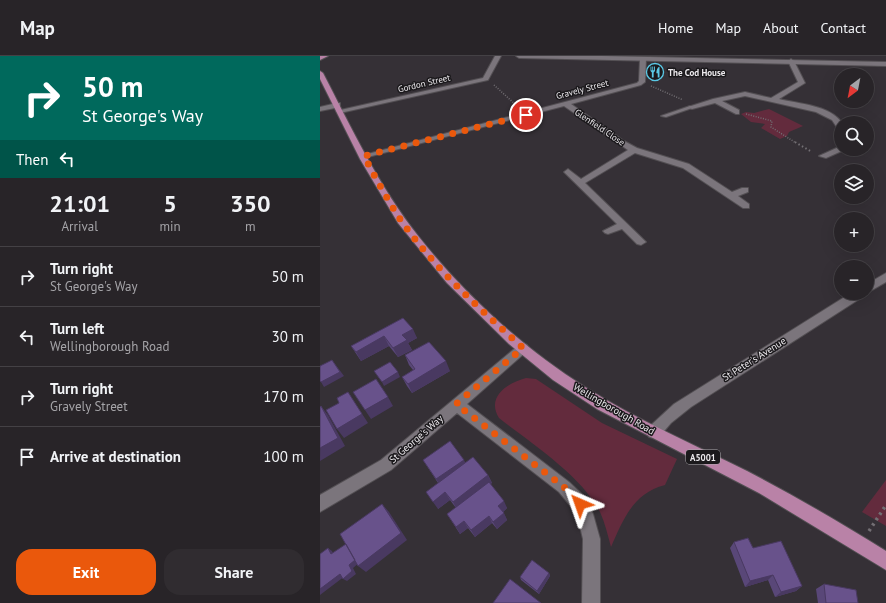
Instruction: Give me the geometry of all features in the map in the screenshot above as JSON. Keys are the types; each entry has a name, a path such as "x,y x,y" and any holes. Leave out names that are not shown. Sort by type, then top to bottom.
{"main road":[{"path":"320,58 324,56"},
{"name":"Wellingborough Road","path":"320,73 391,204 415,240 453,282 523,348 579,390 654,432 763,488 886,561"}],"street":[{"path":"486,78 498,56"},
{"path":"519,56 611,57 643,59 709,58 886,64"},
{"path":"641,83 643,59"},
{"path":"774,99 802,83 791,61"},
{"name":"Gordon Street","path":"320,109 339,108 486,78"},
{"name":"Gravely Street","path":"364,156 526,115 641,83"},
{"path":"693,107 715,100 745,94 774,99 818,110 834,118"},
{"path":"715,100 736,112"},
{"name":"Glenfield Close","path":"566,104 621,143 634,150 686,166 746,206"},
{"name":"Glenfield Close","path":"580,183 634,150"},
{"path":"823,156 834,151"},
{"path":"568,172 640,242"},
{"path":"731,196 745,190"},
{"path":"608,231 623,225"},
{"path":"874,284 886,277"},
{"name":"St Peter's Avenue","path":"654,432 662,421 672,413 725,377 849,300"},
{"name":"St George's Way","path":"320,504 386,466 456,404 523,348"},
{"path":"456,404 564,487 580,504 589,524 592,541 591,603"}],"lane":[{"path":"664,116 693,107"}],"path":[{"path":"486,78 526,115"},
{"path":"641,83 673,94 693,107"},
{"path":"736,112 768,118 772,122 771,127 775,131 821,157 823,156"},
{"path":"862,546 872,525 886,505"}],"shaded area":[{"path":"769,109 803,126 789,132 787,136 780,139 761,128 765,124 751,122 741,114 746,112 754,113"},
{"path":"526,378 536,379 602,423 677,459 665,485 645,494 630,509 611,547 600,512 592,499 581,486 555,461 499,418 495,404 500,392 512,383"},
{"path":"886,480 886,526 862,512"}],"building":[{"path":"403,318 413,329 402,335 407,340 393,348 384,336 356,352 351,346"},
{"path":"429,342 446,361 408,384 402,377 415,369 405,355"},
{"path":"332,360 340,372 321,382 320,366"},
{"path":"390,362 398,372 382,382 374,371"},
{"path":"376,379 388,397 365,410 353,392"},
{"path":"348,392 362,414 337,429 326,410 339,403 337,398"},
{"path":"321,406 338,438 320,448 320,407"},
{"path":"450,441 464,460 436,479 423,460"},
{"path":"473,457 488,475 453,502 445,492 433,502 426,492"},
{"path":"489,482 504,501 498,506 504,513 493,522 489,516 471,530 464,521 456,527 447,514"},
{"path":"382,504 401,533 358,566 340,534"},
{"path":"748,538 753,548 781,541 802,586 781,592 773,575 750,581 734,542"},
{"path":"346,544 355,560 349,565 352,571 343,579 340,574 320,589 320,554 328,548 331,554"},
{"path":"532,560 549,573 537,591 520,577"},
{"path":"510,579 541,603 493,603"},
{"path":"824,584 856,590 858,603 826,603"}],"place":[{"name":"The Cod House","path":"655,72"}],"route":[{"path":"526,115 364,156 391,204 415,240 433,261 475,304 523,348 456,404 564,487 580,504"}]}
